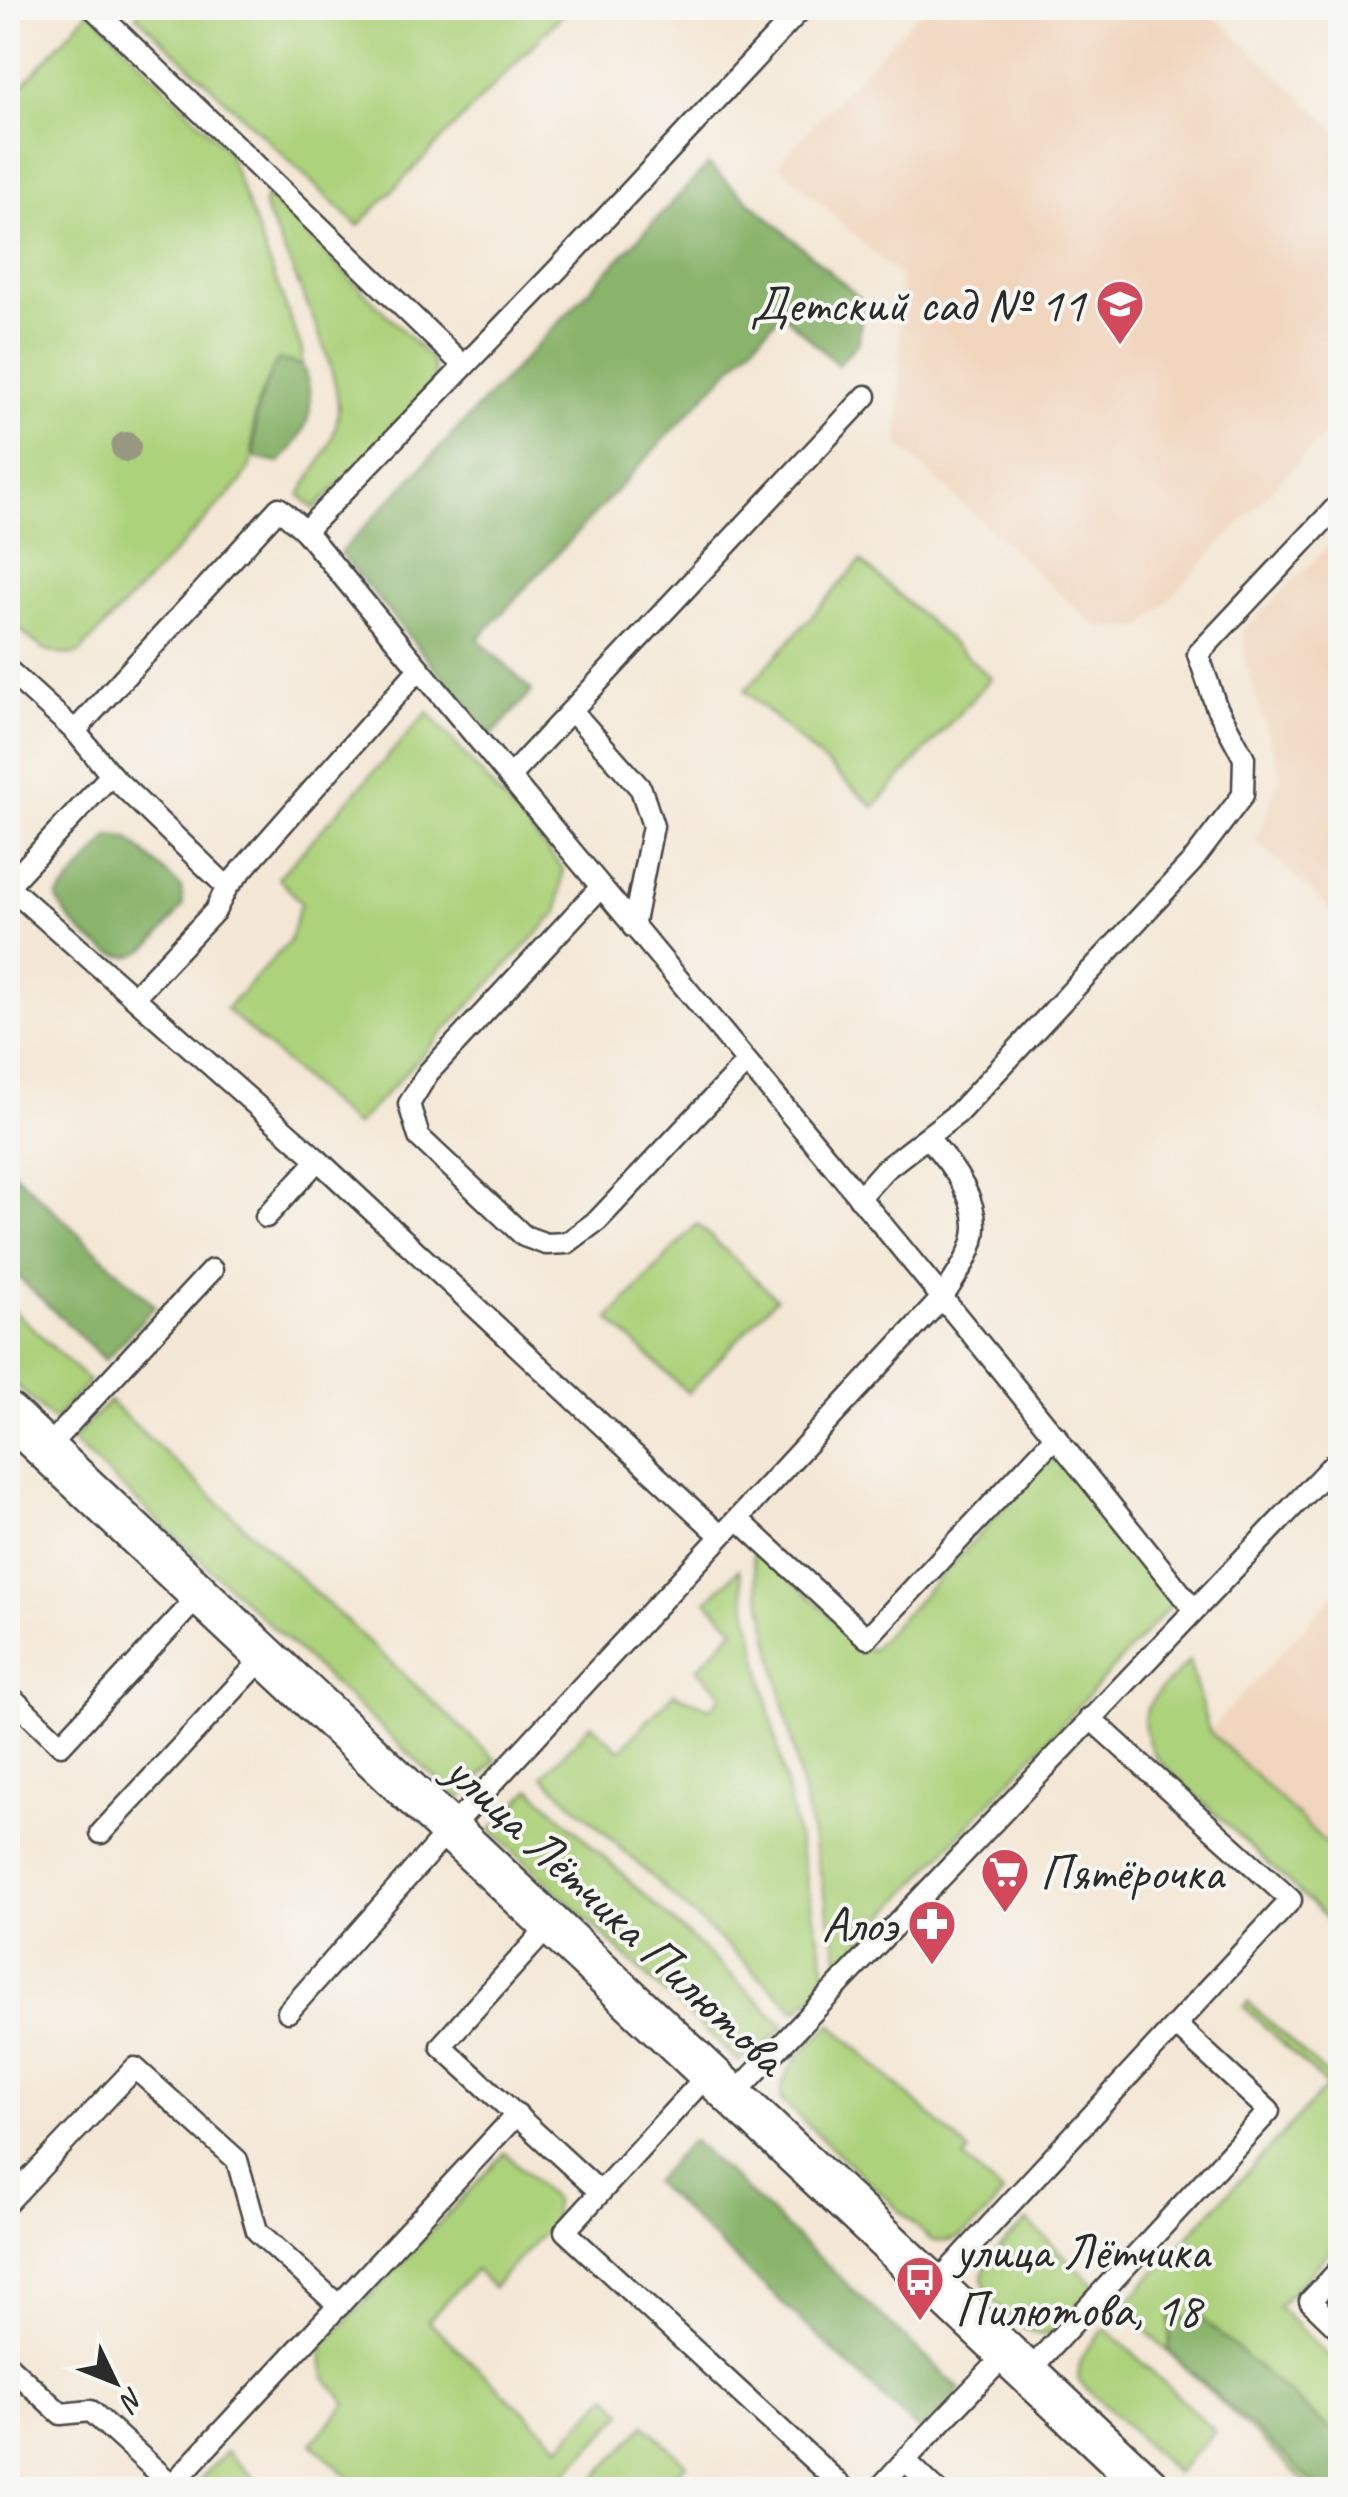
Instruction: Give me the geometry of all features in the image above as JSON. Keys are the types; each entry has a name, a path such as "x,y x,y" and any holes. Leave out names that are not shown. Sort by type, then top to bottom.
{"street":[{"name":"улица Лётчика Пилютова","path":"8,1414 1152,2490"}],"lane":[{"path":"94,8 464,366"},
{"path":"305,531 802,8"},
{"path":"508,776 866,396"},
{"path":"858,1198 884,1170 958,1113 1179,876 1243,795 1244,758 1216,706 1198,654 1340,503"},
{"path":"74,731 279,508 305,531 942,1298 1194,1610"},
{"path":"134,996 215,911 227,887 419,669"},
{"path":"8,670 74,731 111,775 227,887"},
{"path":"572,711 642,789 653,826 633,927"},
{"path":"111,775 8,886 318,1160 721,1536"},
{"path":"600,888 428,1073 408,1104 419,1137 524,1236 546,1244 567,1244 598,1220 746,1062"},
{"path":"288,2012 450,1829 942,1298 964,1264 976,1228 966,1191 928,1138"},
{"path":"266,1217 318,1160"},
{"path":"45,1450 212,1270"},
{"path":"738,1518 868,1638 1056,1436"},
{"path":"846,2490 564,2231 600,2192 721,2084 1090,1718 1340,1457"},
{"path":"8,1694 61,1744 200,1596"},
{"path":"100,1833 264,1656"},
{"path":"935,2286 1291,1900 1090,1718"},
{"path":"551,1924 441,2046 600,2192"},
{"path":"878,2490 905,2460 1017,2362 1268,2112 1176,2026"},
{"path":"8,2202 135,2068 236,2160 257,2231 339,2306"},
{"path":"8,2365 61,2414 92,2411 169,2487 517,2114"},
{"path":"1340,2269 1310,2302 1340,2330"},
{"path":"905,2460 936,2490"}],"shaded area":[{"name":"Детский сад № 11","path":"923,8 1206,8 1340,134 1340,417 1142,628 1096,627 899,445 900,277 778,164"},
{"path":"1340,535 1340,918 1256,841 1281,775 1246,663 1243,630"},
{"path":"1340,1588 1340,1857 1209,1731"}],"green space":[{"path":"143,8 569,8 358,226 136,15"},
{"path":"90,10 227,150 302,350 302,365 278,360 256,410 252,461 241,482 79,653 67,654 48,651 8,618 8,102"},
{"path":"708,165 862,300 859,341 838,365 782,313 478,639 532,691 491,736 340,553"},
{"path":"266,194 432,360 435,379 424,399 314,509 300,495 334,433 336,391 321,338 264,207"},
{"path":"278,359 302,365 310,393 304,429 279,463 255,458 254,444 259,407"},
{"path":"861,561 991,678 874,807 745,691"},
{"path":"428,712 563,869 558,912 355,1126 226,1009 289,942 301,902 278,878"},
{"path":"110,836 128,838 181,887 183,906 152,944 129,956 116,955 91,940 69,918 57,897"},
{"path":"8,1167 155,1306 105,1360 8,1267"},
{"path":"697,1224 776,1298 688,1393 609,1319"},
{"path":"8,1305 89,1381 53,1420 8,1377"},
{"path":"109,1401 496,1760 459,1800 72,1441"},
{"path":"1054,1455 1173,1603 840,1965 752,1557 758,1550 870,1651"},
{"path":"739,1569 828,1980 797,2011 543,1776 591,1724 620,1750 674,1693 710,1708 723,1694 697,1669 735,1628 707,1601"},
{"path":"1189,1661 1209,1731 1340,1857 1340,1931 1157,1759 1148,1742 1145,1715 1156,1695"},
{"path":"531,1789 785,2026 758,2053 738,2061 491,1830"},
{"path":"1248,2002 1332,2080 1340,2072 1340,2156 1332,2165 1340,2173 1340,2241 1278,2307 1340,2367 1340,2489 1312,2489 1122,2308 1327,2086 1244,2007"},
{"path":"831,2024 970,2152 964,2159 1003,2194 963,2235 942,2242 931,2240 781,2100 791,2068"},
{"path":"692,2140 960,2389 920,2432 653,2182"},
{"path":"505,2153 554,2200 554,2221 493,2287 475,2270 428,2321 560,2446 608,2395 624,2412 551,2489 361,2489 312,2443 347,2403 326,2377 324,2345"},
{"path":"1027,2221 1096,2286 1065,2321 1046,2334 1028,2330 1006,2314 984,2283 989,2261"},
{"path":"1170,2318 1201,2318 1340,2438 1340,2489 1321,2489 1169,2352"},
{"path":"1106,2328 1215,2431 1176,2473 1079,2381 1082,2358"},
{"path":"645,2425 687,2464 663,2489 585,2489"},
{"path":"226,2452 265,2489 191,2489"}],"place":[{"name":"Детский сад № 11","path":"1120,346"},
{"name":"Пятёрочка","path":"1005,1914"},
{"name":"Алоэ","path":"932,1966"},
{"name":"улица Лётчика Пилютова, 18","path":"920,2322"}]}
